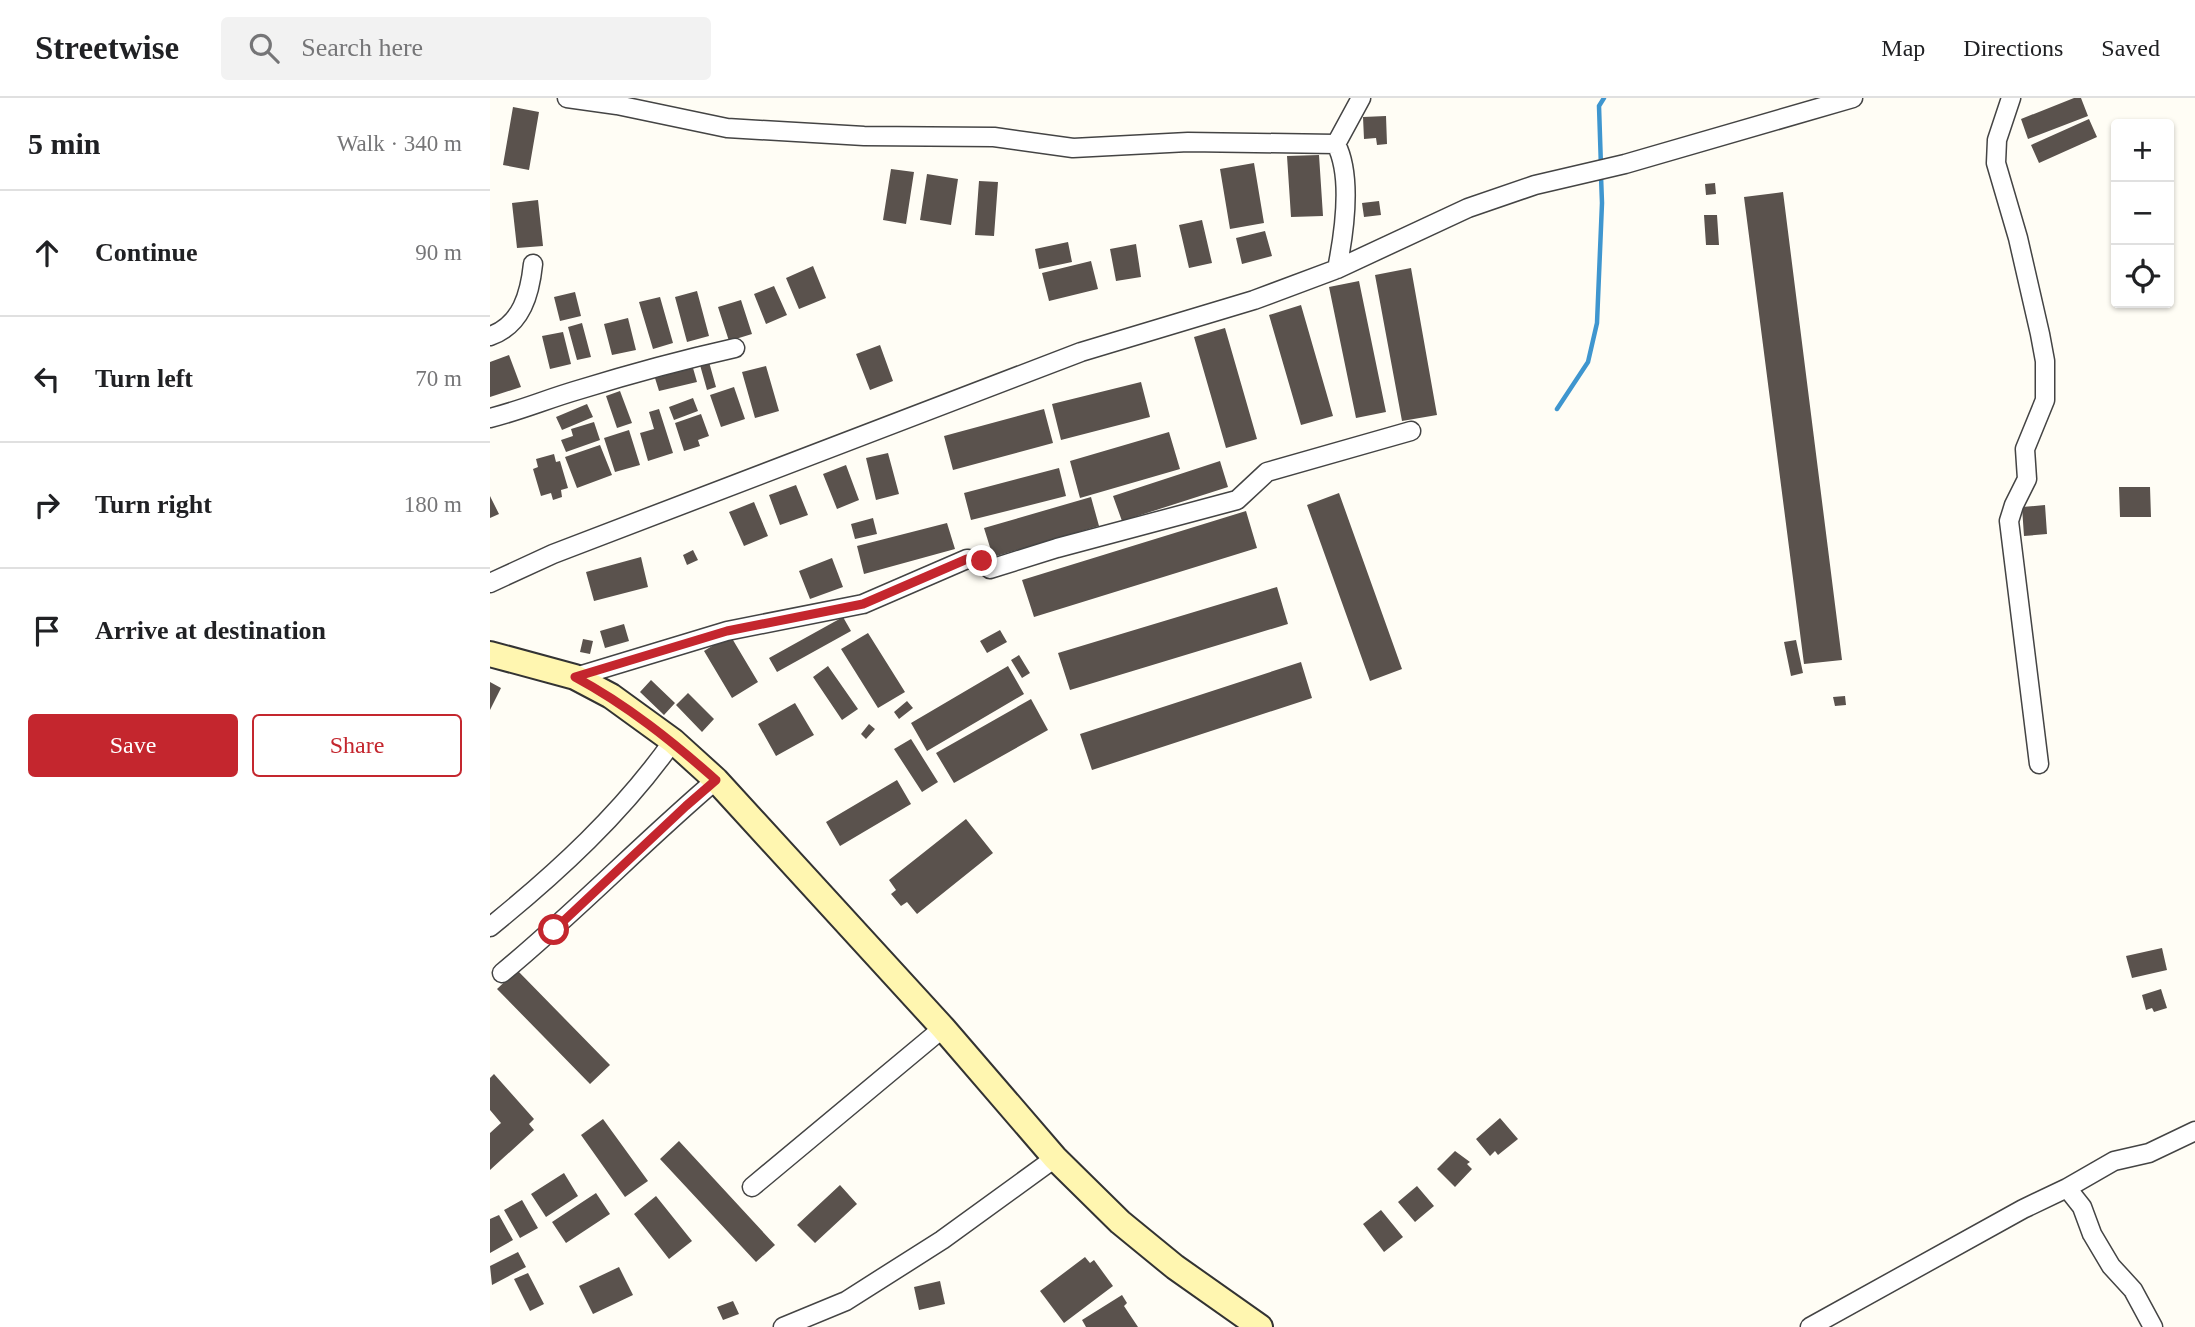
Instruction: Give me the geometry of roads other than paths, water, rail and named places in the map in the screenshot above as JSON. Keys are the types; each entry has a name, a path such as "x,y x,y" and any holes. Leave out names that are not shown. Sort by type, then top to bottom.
{"main road":[{"path":"490,654 575,677 611,696 673,741 716,780 943,1028 1055,1158 1129,1230 1175,1267 1260,1327"}],"street":[{"path":"567,98 617,104 727,128 864,136 994,137 1073,148 1188,142 1336,144"},
{"path":"1336,144 1362,98"},
{"path":"493,575 1081,352 1254,300 1337,269 1468,208 1535,185 1626,163 1853,98"},
{"path":"2011,98 1997,140 1996,163 2018,238 2045,361 2045,400 2025,449 2027,479 2009,521 2039,764"},
{"path":"1336,144 1342,158 1345,181 1344,237 1337,269"},
{"path":"490,336 509,324 524,307 531,284 533,264"},
{"path":"490,418 524,410 658,365 735,348"},
{"path":"575,677 727,631 863,604 967,559 982,561 990,569 1057,548 1237,500 1267,472 1410,431"},
{"path":"490,927 542,885 612,817 673,741"},
{"path":"502,973 554,930 716,780"},
{"path":"752,1187 943,1028"},
{"path":"1810,1327 2114,1161 2149,1153 2195,1131"},
{"path":"783,1327 846,1301 942,1240 1055,1158"},
{"path":"2067,1188 2082,1207 2092,1234 2111,1266 2133,1290 2152,1327"}],"waterway":[{"path":"1601,167 1599,106 1604,98"},
{"path":"1557,409 1588,362 1597,323 1601,176"}]}
